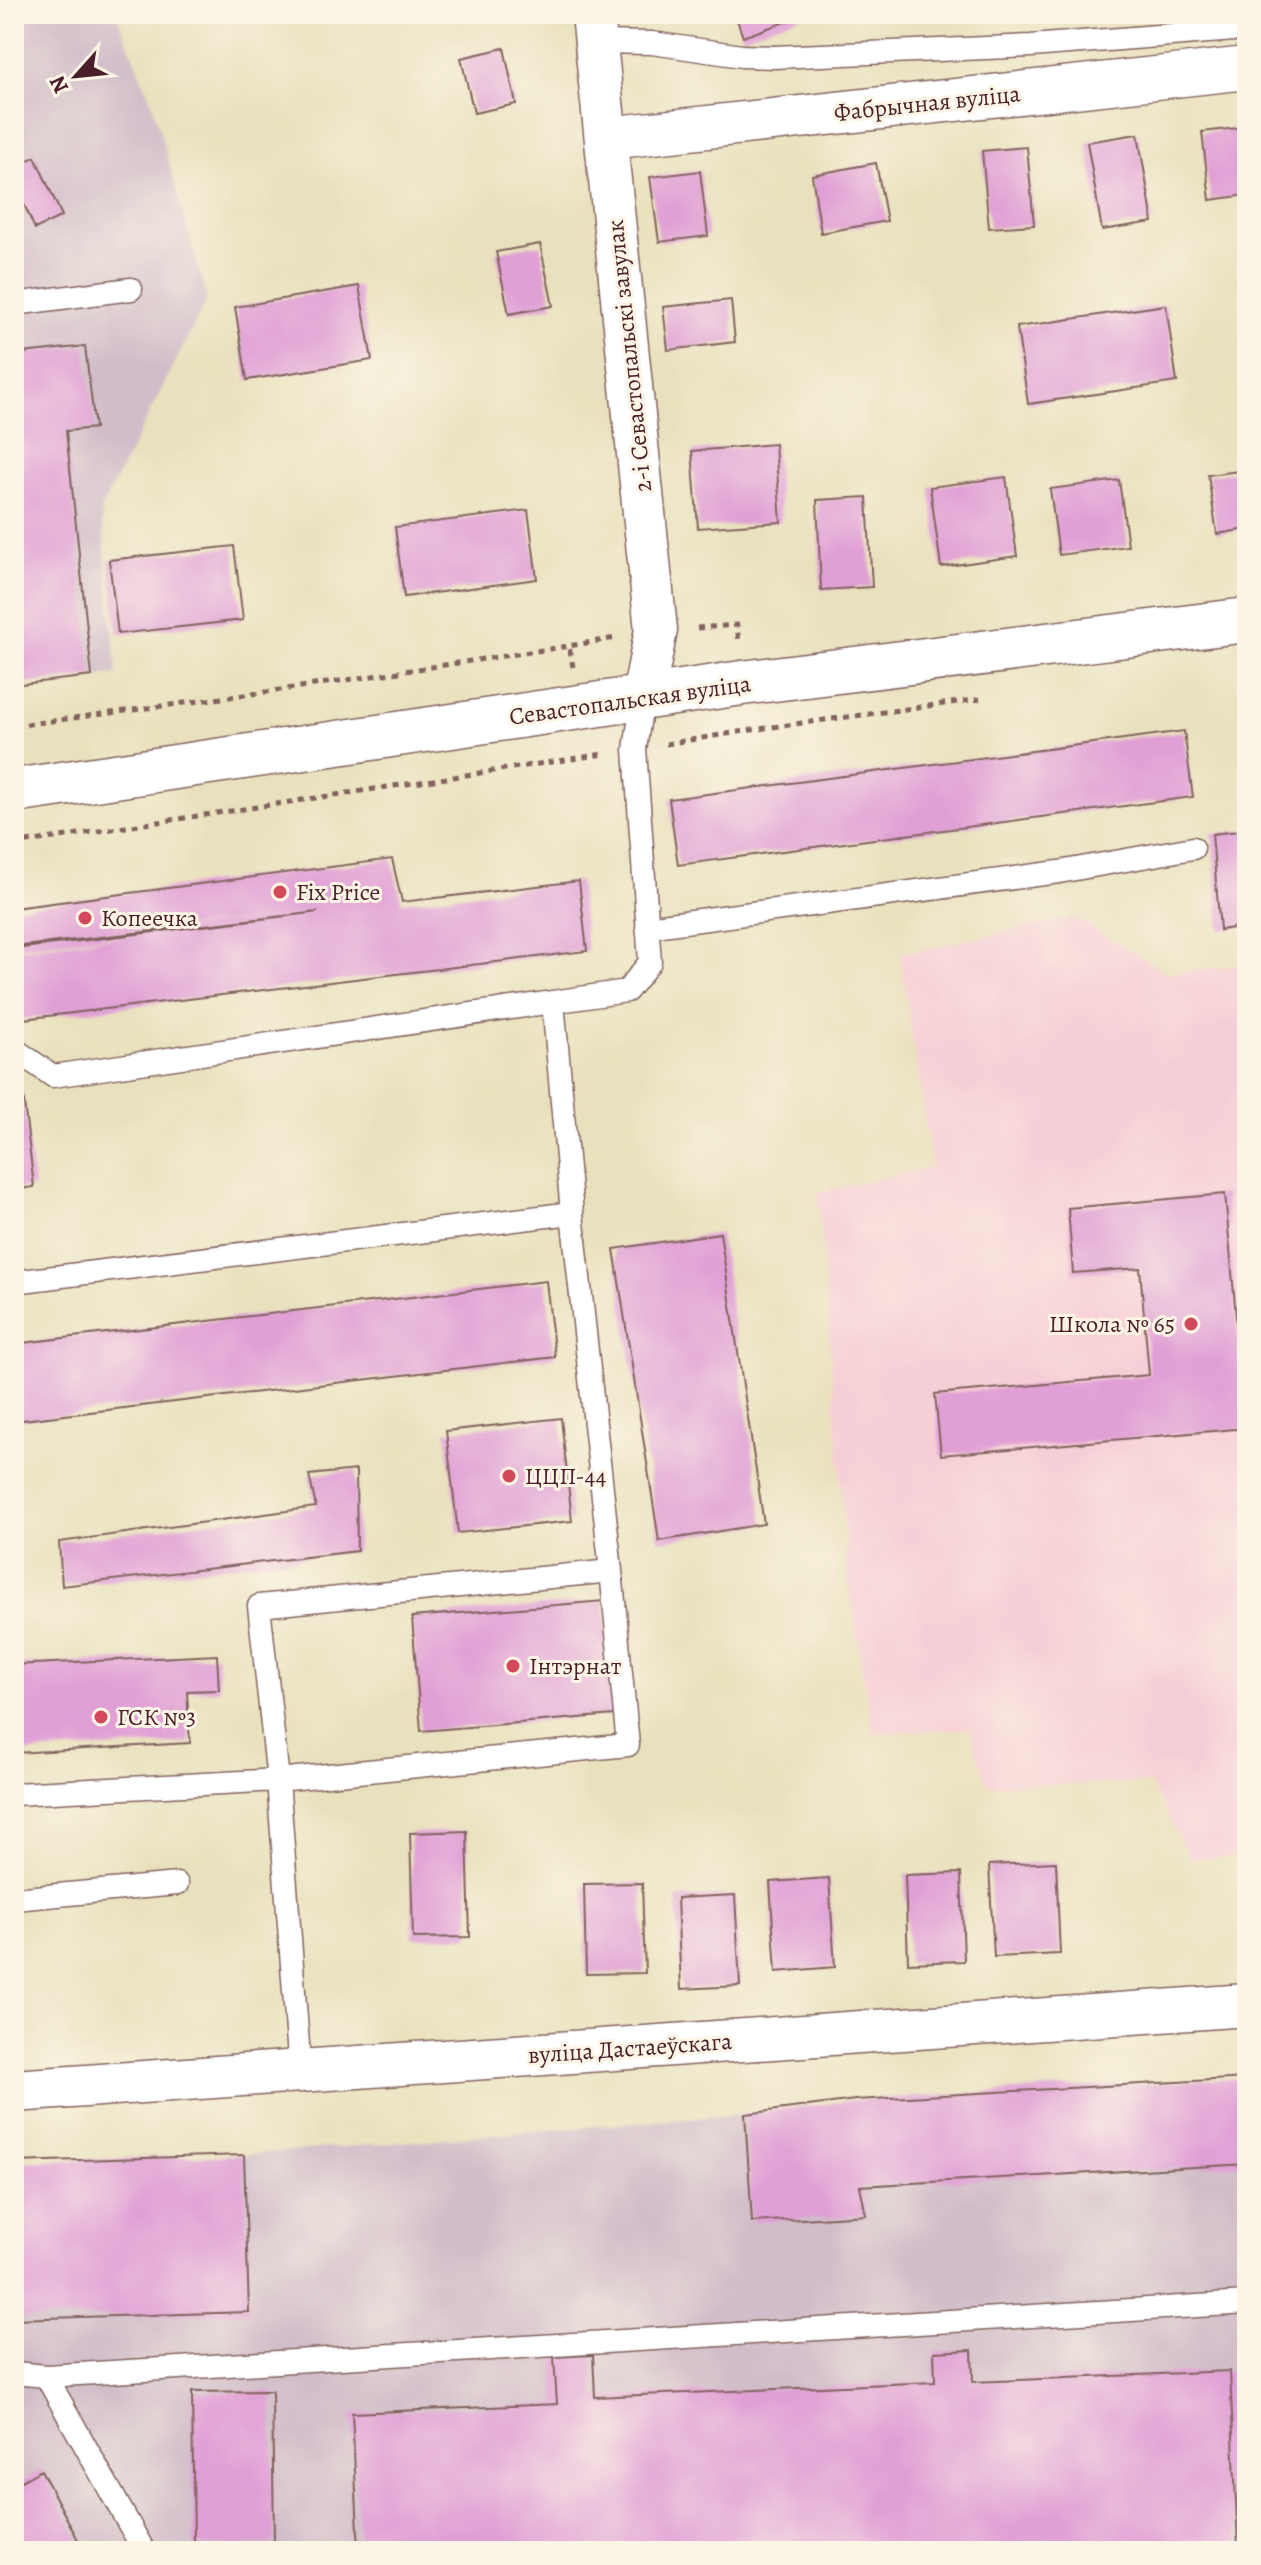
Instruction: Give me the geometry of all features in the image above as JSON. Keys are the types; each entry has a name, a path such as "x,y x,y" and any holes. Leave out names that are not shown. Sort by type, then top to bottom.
{"street":[{"name":"2-і Севастопальскі завулак","path":"594,28 656,630 643,697"},
{"name":"Фабрычная вуліца","path":"607,138 1247,68"},
{"name":"Севастопальская вуліца","path":"14,791 742,683 1247,620"},
{"name":"вуліца Дастаеўскага","path":"14,2091 1247,2005"}],"lane":[{"path":"594,28 652,43 742,56 774,57 1031,46 1247,29"},
{"path":"14,304 131,289"},
{"path":"14,1049 53,1076 627,991 650,962 635,749 643,697"},
{"path":"647,927 1059,872 1193,848"},
{"path":"14,1794 278,1780 628,1745 553,1002"},
{"path":"14,1282 572,1213"},
{"path":"300,2071 278,1780 259,1606 611,1571"},
{"path":"14,1899 177,1884"},
{"path":"14,2373 46,2376 1247,2303"},
{"path":"46,2376 144,2551"}],"path":[{"path":"14,726 274,691 569,646"},
{"path":"14,844 581,758"}],"shaded area":[{"path":"14,14 116,14 152,103 207,299 101,509 117,674 14,685"},
{"path":"1075,917 1167,973 1247,964 1247,1856 1190,1859 1151,1784 987,1785 970,1729 873,1733 849,1587 818,1192 932,1167 900,954"},
{"path":"1247,2078 1247,2551 14,2551 14,2162 244,2155 745,2114 855,2100"}],"building":[{"path":"735,14 807,14 743,37"},
{"path":"1160,14 1202,14 1202,15 1164,27"},
{"path":"504,48 516,104 474,113 461,58"},
{"path":"1247,127 1247,195 1210,200 1202,132"},
{"path":"1138,134 1153,222 1102,230 1087,142"},
{"path":"1027,147 1034,225 989,228 982,151"},
{"path":"35,157 62,216 35,229 14,182 14,166"},
{"path":"876,163 887,221 821,233 812,175"},
{"path":"700,171 708,236 659,242 650,177"},
{"path":"540,244 553,306 509,314 496,252"},
{"path":"359,286 372,360 247,380 235,307"},
{"path":"731,300 735,342 668,350 663,307"},
{"path":"1166,305 1177,382 1028,404 1017,327"},
{"path":"85,346 95,428 66,431 92,676 14,685 14,354"},
{"path":"775,444 781,522 698,528 692,451"},
{"path":"1247,470 1247,529 1217,534 1208,475"},
{"path":"1006,477 1017,556 941,567 930,487"},
{"path":"1119,480 1128,546 1059,555 1050,489"},
{"path":"867,497 872,587 821,590 817,500"},
{"path":"528,510 537,579 404,597 395,527"},
{"path":"234,546 243,620 118,634 109,560"},
{"path":"1184,731 1193,797 678,865 669,799"},
{"path":"1247,830 1247,926 1220,930 1212,834"},
{"path":"392,859 402,902 579,881 587,951 14,1020 14,949 318,912 14,947 14,908"},
{"path":"23,1094 34,1187 14,1190 14,1095"},
{"name":"Школа № 65","path":"1225,1194 1246,1428 941,1455 935,1394 1149,1375 1140,1268 1073,1273 1068,1208"},
{"path":"720,1233 764,1524 659,1541 614,1249"},
{"path":"546,1281 555,1357 14,1421 14,1344"},
{"name":"ЦЦП-44","path":"561,1418 572,1521 458,1533 446,1431"},
{"path":"356,1470 357,1551 62,1586 59,1542 316,1507 309,1475"},
{"name":"Інтэрнат","path":"604,1601 614,1715 421,1731 412,1617"},
{"name":"ГСК №3","path":"217,1655 219,1690 187,1691 190,1743 14,1753 14,1665"},
{"path":"467,1831 470,1937 413,1938 410,1833"},
{"path":"1056,1862 1060,1954 994,1957 989,1865"},
{"path":"961,1873 964,1961 908,1963 905,1875"},
{"path":"829,1878 835,1967 776,1972 770,1882"},
{"path":"642,1883 645,1973 586,1974 584,1884"},
{"path":"735,1895 740,1986 681,1989 677,1898"},
{"path":"1247,2078 1247,2164 860,2186 866,2215 752,2222 745,2114 855,2100"},
{"path":"244,2155 249,2312 14,2319 14,2162"},
{"path":"972,2350 973,2382 1230,2371 1238,2546 1128,2551 359,2551 352,2413 557,2404 554,2357 593,2355 595,2397 935,2382 934,2352"},
{"path":"272,2391 274,2544 194,2546 192,2392"},
{"path":"41,2470 84,2551 14,2551 14,2485"}],"place":[{"name":"Fix Price","path":"280,892"},
{"name":"Копеечка","path":"85,918"},
{"name":"Школа № 65","path":"1191,1324"},
{"name":"ЦЦП-44","path":"509,1476"},
{"name":"Інтэрнат","path":"513,1666"},
{"name":"ГСК №3","path":"101,1717"}]}
